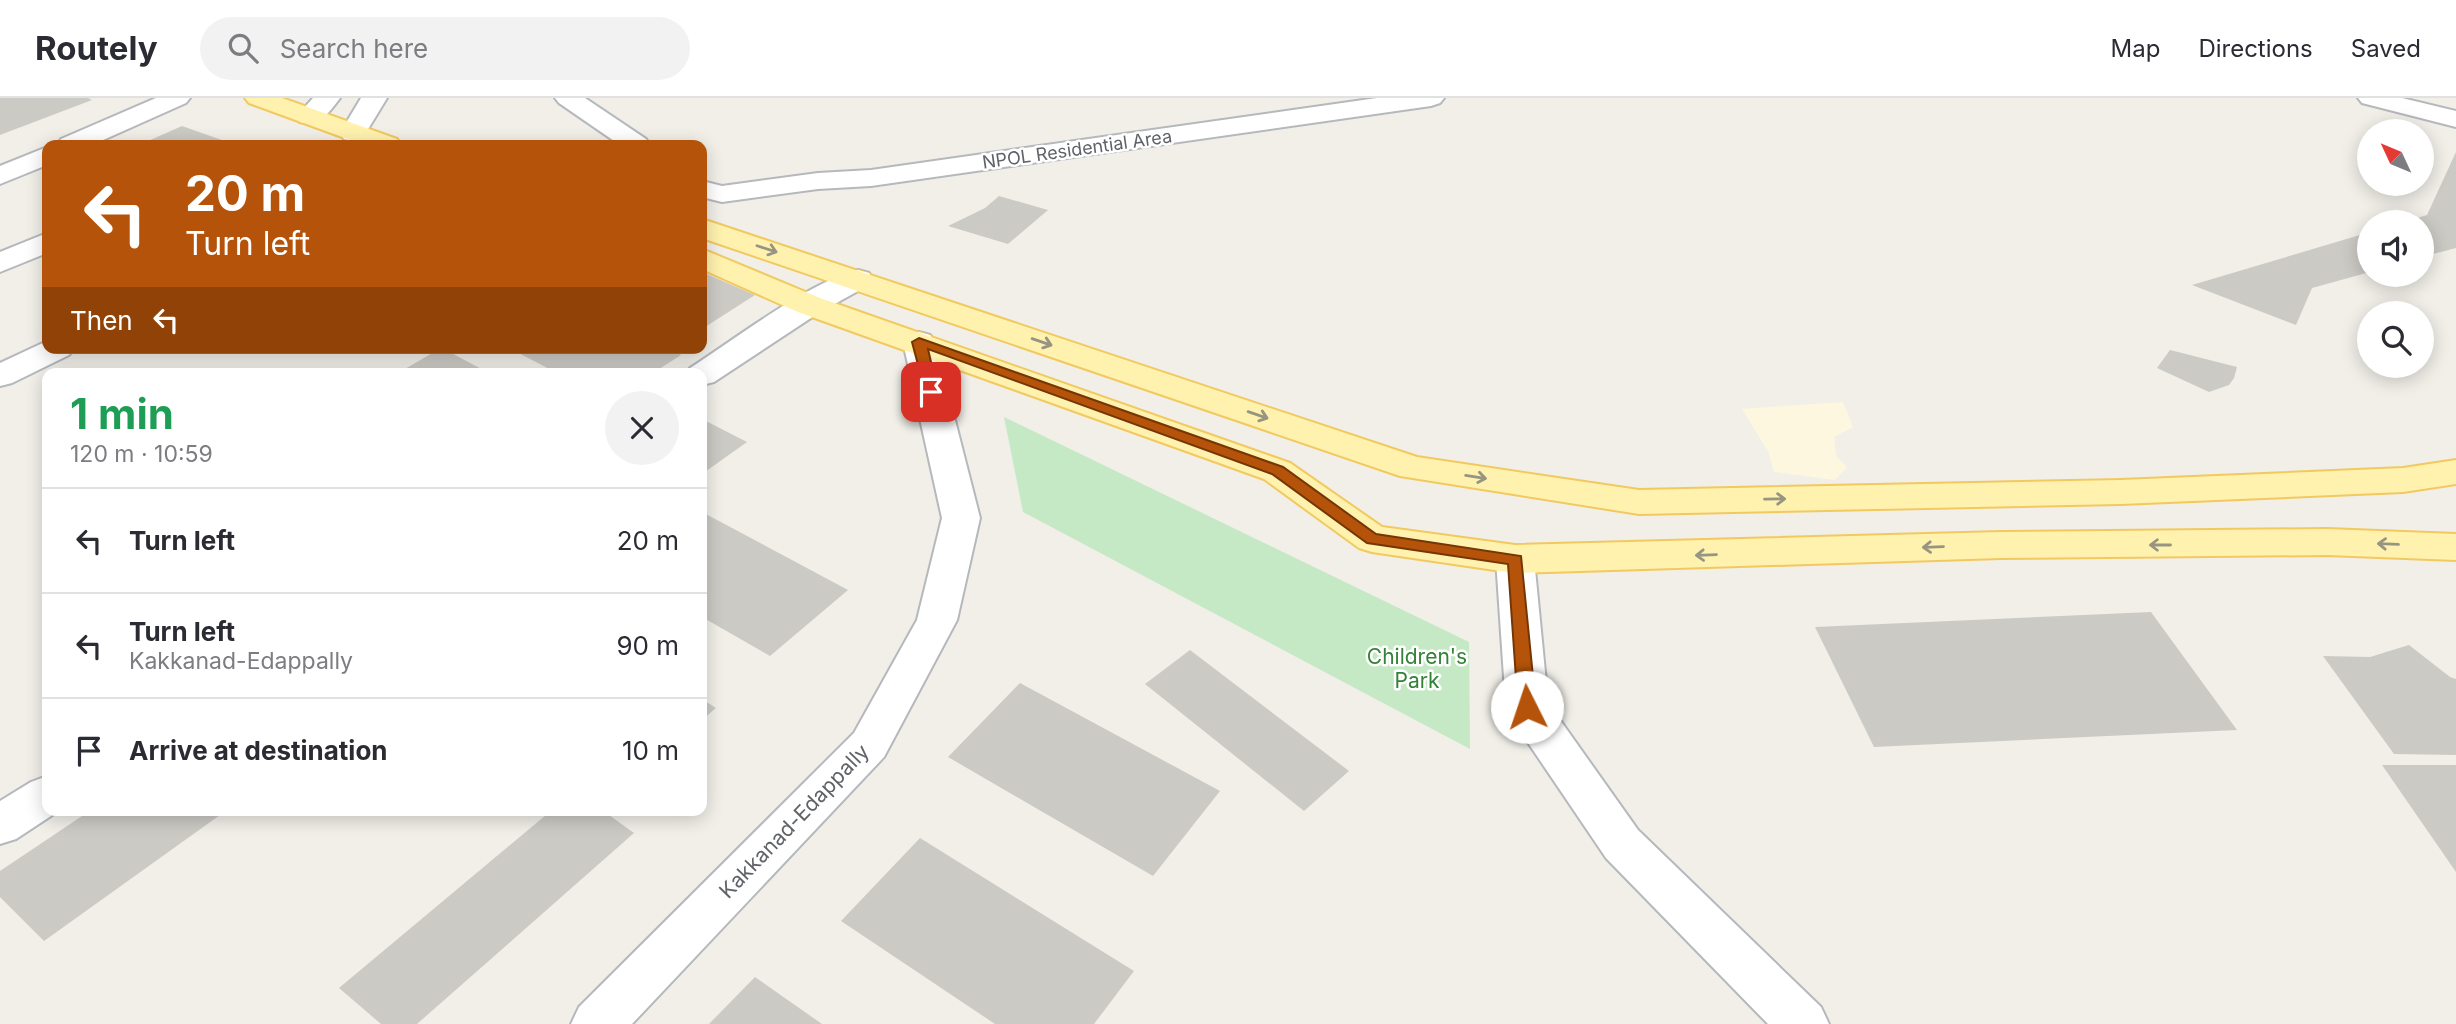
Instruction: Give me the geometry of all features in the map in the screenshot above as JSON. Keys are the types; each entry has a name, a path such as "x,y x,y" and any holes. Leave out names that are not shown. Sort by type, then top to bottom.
{"main road":[{"path":"258,98 318,107 353,133 373,140"},
{"path":"707,230 1413,467 1639,502 2121,492 2403,480 2456,472"},
{"path":"707,260 809,305 1278,471 1372,539 1515,559 2001,545 2327,542 2456,547"}],"street":[{"path":"81,140 177,98"},
{"path":"353,133 374,98"},
{"path":"568,98 630,140"},
{"name":"NPOL Residential Area","path":"709,198 818,180 871,178 1344,104 1431,98"},
{"path":"2371,98 2456,119"},
{"path":"10,172 42,157"},
{"path":"10,172 42,181"},
{"path":"707,218 765,201 829,191 871,178"},
{"path":"0,264 42,244"},
{"path":"707,372 809,305 858,279"},
{"name":"Kakkanad-Edappally","path":"597,1024 869,745 937,620 961,518 919,342"},
{"path":"0,376 46,354"},
{"path":"1515,559 1527,707 1622,844 1803,1024"},
{"path":"0,825 42,798"}],"shaded area":[{"path":"1843,402 1853,427 1834,437 1836,456 1847,467 1835,480 1774,472 1769,453 1742,409"}],"green space":[{"name":"Children's Park","path":"1004,417 1469,642 1470,749 1023,512"}],"building":[{"path":"0,98 88,98 92,100 0,135"},
{"path":"182,126 222,140 150,140"},
{"path":"2456,152 2456,248 2434,254 2434,210 2429,210"},
{"path":"999,196 1048,210 1008,244 948,226 985,208"},
{"path":"2357,236 2357,276 2312,288 2296,325 2192,285"},
{"path":"707,274 755,295 707,326"},
{"path":"2170,350 2237,367 2234,378 2229,385 2209,392 2157,368"},
{"path":"431,354 453,354 480,368 407,368"},
{"path":"521,354 681,355 661,368 547,368"},
{"path":"707,422 747,442 707,470"},
{"path":"707,515 848,590 770,656 707,620"},
{"path":"2151,612 2237,730 1874,747 1815,627"},
{"path":"2409,645 2456,679 2456,755 2394,754 2323,656 2370,657"},
{"path":"1190,650 1349,771 1304,811 1145,684"},
{"path":"1020,683 1220,791 1153,876 948,757"},
{"path":"707,702 716,708 707,716"},
{"path":"2382,765 2456,765 2456,872"},
{"path":"82,816 219,816 44,941 0,897 0,871"},
{"path":"545,816 610,816 634,833 417,1024 381,1024 339,988"},
{"path":"920,838 1134,971 1094,1024 995,1024 841,921"},
{"path":"755,977 822,1024 709,1024"}],"route":[{"path":"931,392 919,342 1278,471 1372,539 1515,559 1527,707"}]}
